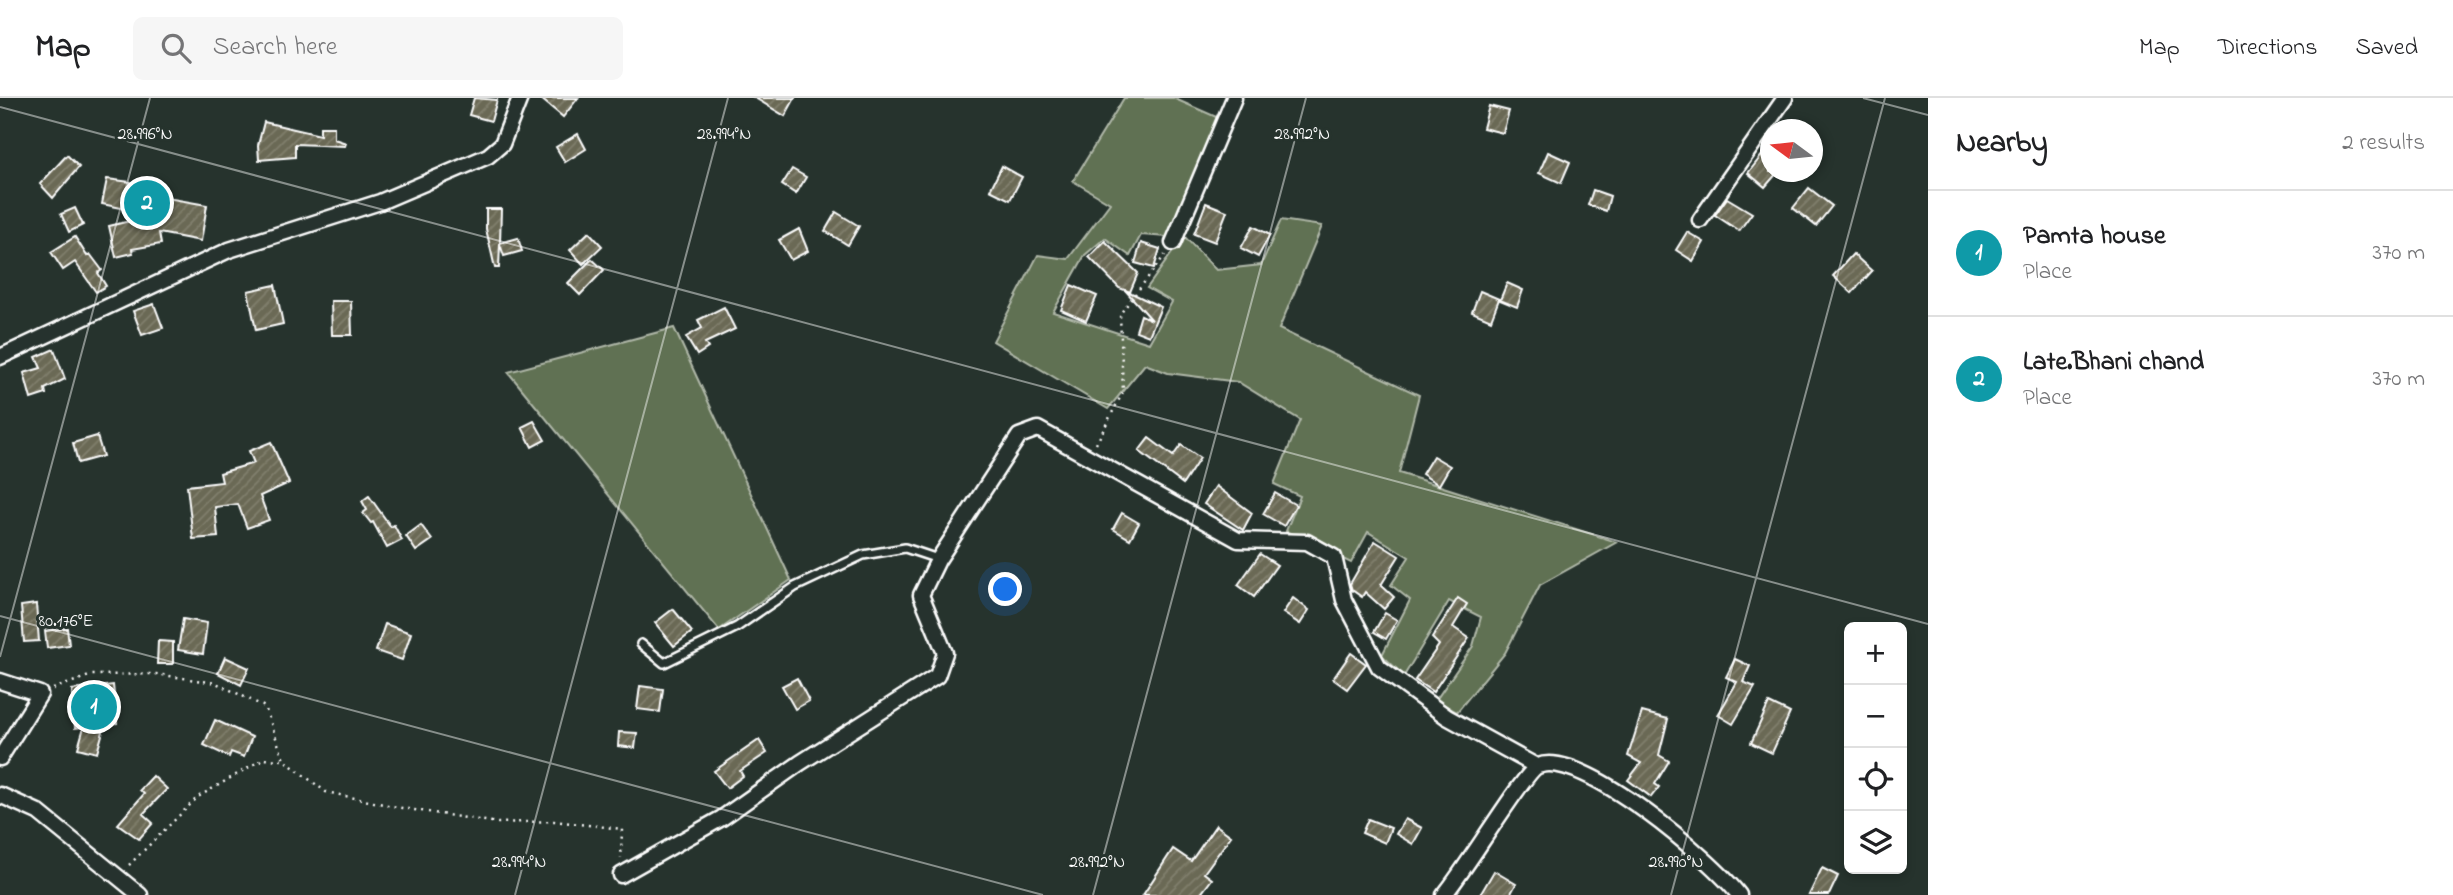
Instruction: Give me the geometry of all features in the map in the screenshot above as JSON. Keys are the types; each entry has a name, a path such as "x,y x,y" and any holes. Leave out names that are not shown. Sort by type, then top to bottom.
{"street":[{"path":"0,356 229,250 380,202 488,156 502,144 520,98"},
{"path":"1173,243 1234,98"},
{"path":"1700,220 1785,98"},
{"path":"621,875 722,818 800,763 937,676 945,653 921,595 939,560 1019,436 1038,429 1238,540 1307,542 1334,556 1344,600 1379,667 1447,717 1536,766 1555,763 1609,786 1712,864 1739,895"},
{"path":"0,681 40,694 0,758"},
{"path":"1444,895 1536,766"},
{"path":"0,794 38,812 119,875 140,895"}],"lane":[{"path":"641,644 664,663 737,627 795,587 863,555 905,548 939,560"}],"path":[{"path":"1090,456 1123,392 1120,314 1173,243"},
{"path":"40,694 92,675 156,674 216,683 265,707 284,760 326,792 402,808 498,823 554,821 622,829 621,875"},
{"path":"119,875 198,797 263,759 284,760"}],"green space":[{"path":"1124,98 1173,98 1221,119 1167,237 1141,235 1130,256 1105,238 1085,255 1053,312 1149,343 1172,302 1147,288 1184,236 1216,270 1261,265 1281,220 1322,226 1279,329 1419,395 1399,473 1617,542 1540,585 1505,653 1457,712 1436,700 1473,646 1481,617 1449,601 1404,676 1382,655 1410,600 1391,585 1409,557 1368,532 1351,563 1286,531 1300,496 1274,484 1300,420 1238,382 1168,373 1145,364 1108,409 993,341 1038,255 1068,259 1110,203 1073,181"},
{"path":"674,328 791,580 719,630 508,372"}],"building":[{"path":"474,98 497,100 491,121 469,115"},
{"path":"540,98 578,98 563,117"},
{"path":"755,98 795,98 785,116"},
{"path":"1489,106 1509,111 1503,133 1483,128"},
{"path":"264,122 320,135 320,127 334,127 334,139 346,143 345,146 295,144 295,157 259,160 258,145"},
{"path":"578,134 586,149 565,162 556,147"},
{"path":"1548,152 1570,162 1561,183 1539,173"},
{"path":"67,155 79,167 53,198 40,184"},
{"path":"1760,158 1760,182 1769,182 1765,187 1748,173"},
{"path":"1002,166 1022,177 1010,200 990,190"},
{"path":"792,169 806,177 796,194 782,185"},
{"path":"107,179 131,182 130,188 162,192 161,197 207,205 201,241 159,233 161,244 132,249 133,253 116,257 109,226 155,215 102,204"},
{"path":"1809,188 1832,206 1816,226 1793,208"},
{"path":"1593,190 1610,196 1606,211 1588,205"},
{"path":"1727,198 1752,213 1739,231 1715,215"},
{"path":"1206,203 1227,211 1215,242 1194,234"},
{"path":"75,208 83,225 69,232 61,214"},
{"path":"486,209 501,209 500,243 518,238 522,251 504,256 500,244 499,268 495,268 486,229"},
{"path":"836,212 859,226 848,245 825,231"},
{"path":"1253,226 1270,235 1258,257 1241,248"},
{"path":"799,229 808,251 791,260 779,240"},
{"path":"589,232 602,246 583,264 570,250"},
{"path":"1687,232 1704,242 1693,261 1676,250"},
{"path":"75,237 87,256 90,254 102,270 98,273 106,286 96,292 75,262 63,270 51,252"},
{"path":"1105,241 1138,273 1130,292 1119,288 1089,257"},
{"path":"1141,243 1160,249 1154,268 1135,263"},
{"path":"1853,254 1872,271 1852,293 1833,276"},
{"path":"592,259 604,270 580,295 568,283"},
{"path":"1507,283 1523,290 1517,307 1500,300"},
{"path":"275,285 283,324 256,330 248,291"},
{"path":"1071,285 1097,296 1086,321 1061,310"},
{"path":"1125,290 1161,307 1149,336 1136,331 1141,315 1152,320"},
{"path":"1480,291 1499,299 1491,320 1472,312"},
{"path":"331,301 351,301 352,335 332,335"},
{"path":"154,304 163,328 142,335 133,311"},
{"path":"724,307 735,329 705,343 708,348 697,355 686,337 702,328 698,320"},
{"path":"54,349 65,379 45,389 46,394 31,399 24,373 41,368 36,357"},
{"path":"534,421 545,440 532,447 522,427"},
{"path":"97,436 103,456 78,463 73,443"},
{"path":"1149,438 1173,456 1181,445 1200,458 1183,484 1139,451"},
{"path":"271,442 289,483 260,496 269,520 247,528 238,504 215,507 218,537 193,539 187,486 222,482 220,473 254,463 249,451"},
{"path":"1433,456 1450,466 1439,485 1422,474"},
{"path":"1216,486 1252,513 1243,530 1204,504"},
{"path":"1275,493 1296,505 1284,526 1263,514"},
{"path":"369,496 391,527 394,525 402,540 387,548 373,522 363,513 367,510 362,501"},
{"path":"1122,513 1139,523 1130,539 1113,529"},
{"path":"421,525 432,540 416,551 406,536"},
{"path":"1375,541 1399,556 1381,585 1394,597 1384,609 1365,592 1362,597 1352,590 1350,584"},
{"path":"1260,554 1277,565 1254,597 1238,585"},
{"path":"1293,598 1309,610 1300,624 1283,613"},
{"path":"1458,598 1467,604 1453,627 1469,638 1433,692 1415,680 1439,645 1432,638"},
{"path":"36,604 39,641 24,642 21,606"},
{"path":"673,609 692,632 674,646 655,623"},
{"path":"1385,613 1397,620 1386,639 1374,632"},
{"path":"183,619 207,623 203,654 178,650"},
{"path":"385,624 411,633 402,660 376,651"},
{"path":"67,628 69,645 47,648 45,631"},
{"path":"158,641 173,642 173,664 157,664"},
{"path":"1351,653 1366,664 1347,689 1333,679"},
{"path":"225,657 249,668 241,685 218,673"},
{"path":"1735,659 1750,666 1743,682 1755,687 1733,724 1718,715 1737,682 1726,677"},
{"path":"797,678 809,701 795,709 782,686"},
{"path":"113,685 117,723 105,724 97,753 78,748 84,727 75,728 72,690"},
{"path":"640,686 663,689 660,712 637,709"},
{"path":"1769,703 1790,713 1772,753 1751,743"},
{"path":"1642,712 1668,719 1659,755 1669,761 1655,784 1659,787 1651,797 1628,780 1641,763 1628,756"},
{"path":"215,720 252,737 244,757 231,752 229,757 204,745"},
{"path":"619,732 637,733 635,748 618,746"},
{"path":"759,740 767,753 740,771 743,776 727,788 714,771"},
{"path":"153,776 167,789 143,814 153,823 139,839 118,824 144,794 140,790"},
{"path":"1368,819 1391,828 1385,843 1362,833"},
{"path":"1405,819 1422,828 1413,844 1396,834"},
{"path":"1216,825 1231,836 1204,873 1212,879 1200,895 1143,895 1173,849 1191,861"},
{"path":"1822,868 1838,876 1829,895 1809,895"},
{"path":"1494,871 1516,884 1510,895 1480,895"}],"place":[{"name":"Late.Bhani chand","path":"147,203"},
{"name":"Pamta house","path":"94,707"}]}
